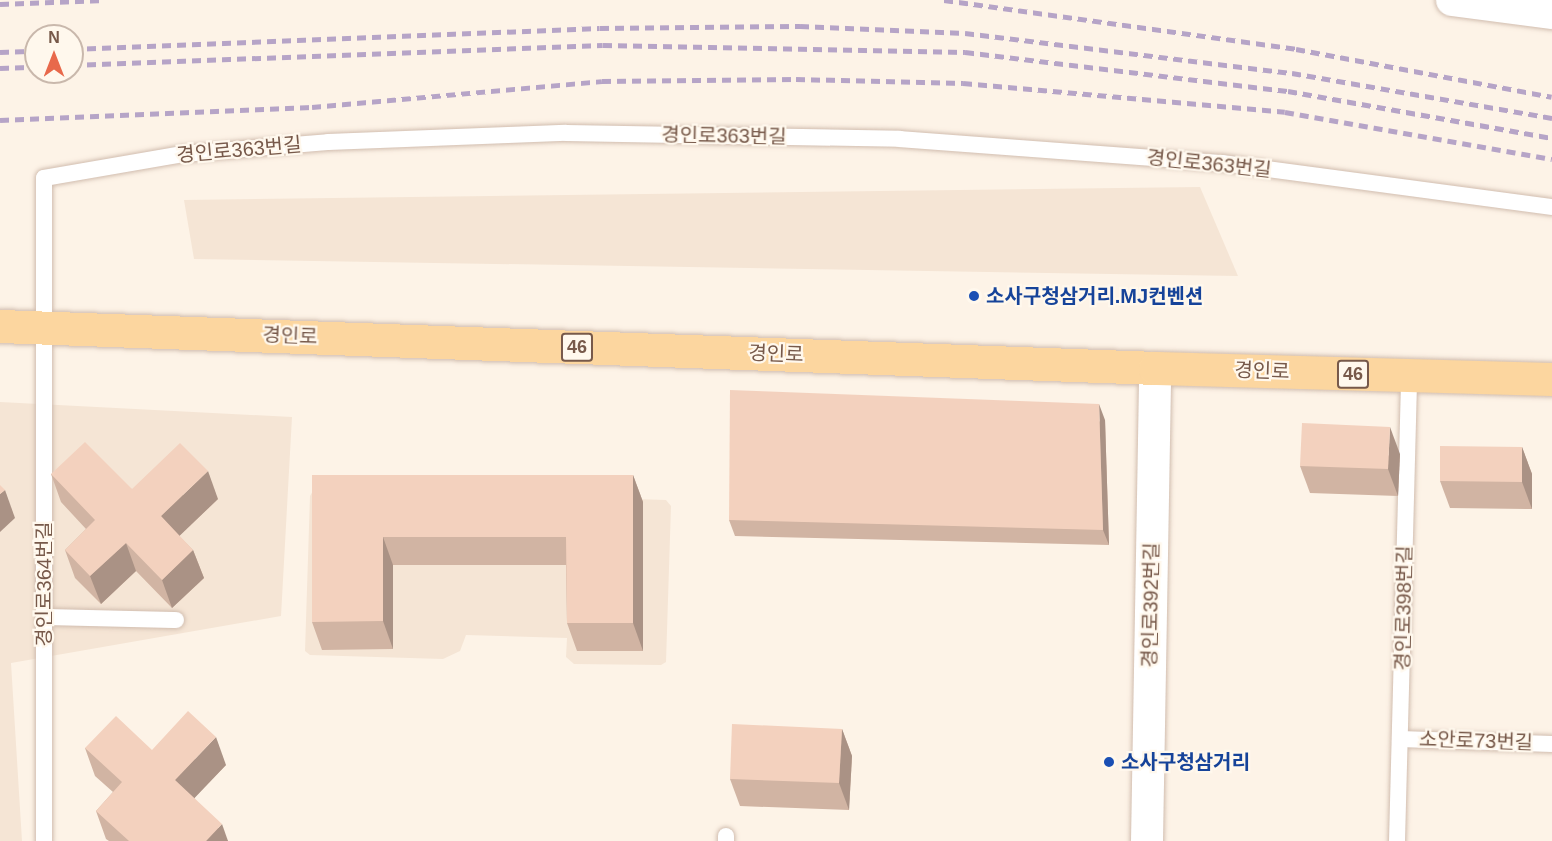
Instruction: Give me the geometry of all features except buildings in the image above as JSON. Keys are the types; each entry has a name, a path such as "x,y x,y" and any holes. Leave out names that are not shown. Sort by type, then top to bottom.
{"main road":[{"name":"경인로","path":"0,326 1155,368 1552,379"}],"street":[{"path":"1452,0 1552,13"},
{"name":"경인로392번길","path":"1147,841 1155,368"}],"lane":[{"name":"경인로363번길","path":"44,327 44,178 183,154 328,142 566,134 900,140 1222,163 1552,207"},
{"name":"경인로364번길","path":"44,327 44,841"},
{"name":"경인로398번길","path":"1397,841 1409,375"},
{"path":"44,617 176,620"},
{"name":"소안로73번길","path":"1400,739 1552,744"}],"shaded area":[{"path":"1200,187 1238,276 194,259 184,200"},
{"path":"0,402 292,417 281,616 11,663 22,841 0,841"},
{"path":"314,489 666,500 671,506 666,662 661,665 574,664 566,657 567,638 466,635 460,651 443,659 310,655 305,651 310,496"}],"railway":[{"path":"0,4 105,0"},
{"path":"944,0 1296,49 1552,97"},
{"path":"84,49 600,28 800,26 965,33 1292,73 1552,118"},
{"path":"84,65 603,45 965,52 1288,91 1552,138"},
{"path":"0,52 24,51"},
{"path":"0,68 24,67"},
{"path":"0,120 312,107 602,81 796,79 963,83 1285,112 1552,159"}],"place":[{"name":"소사구청삼거리.MJ컨벤션","path":"974,296"},
{"name":"소사구청삼거리","path":"1109,762"}]}
